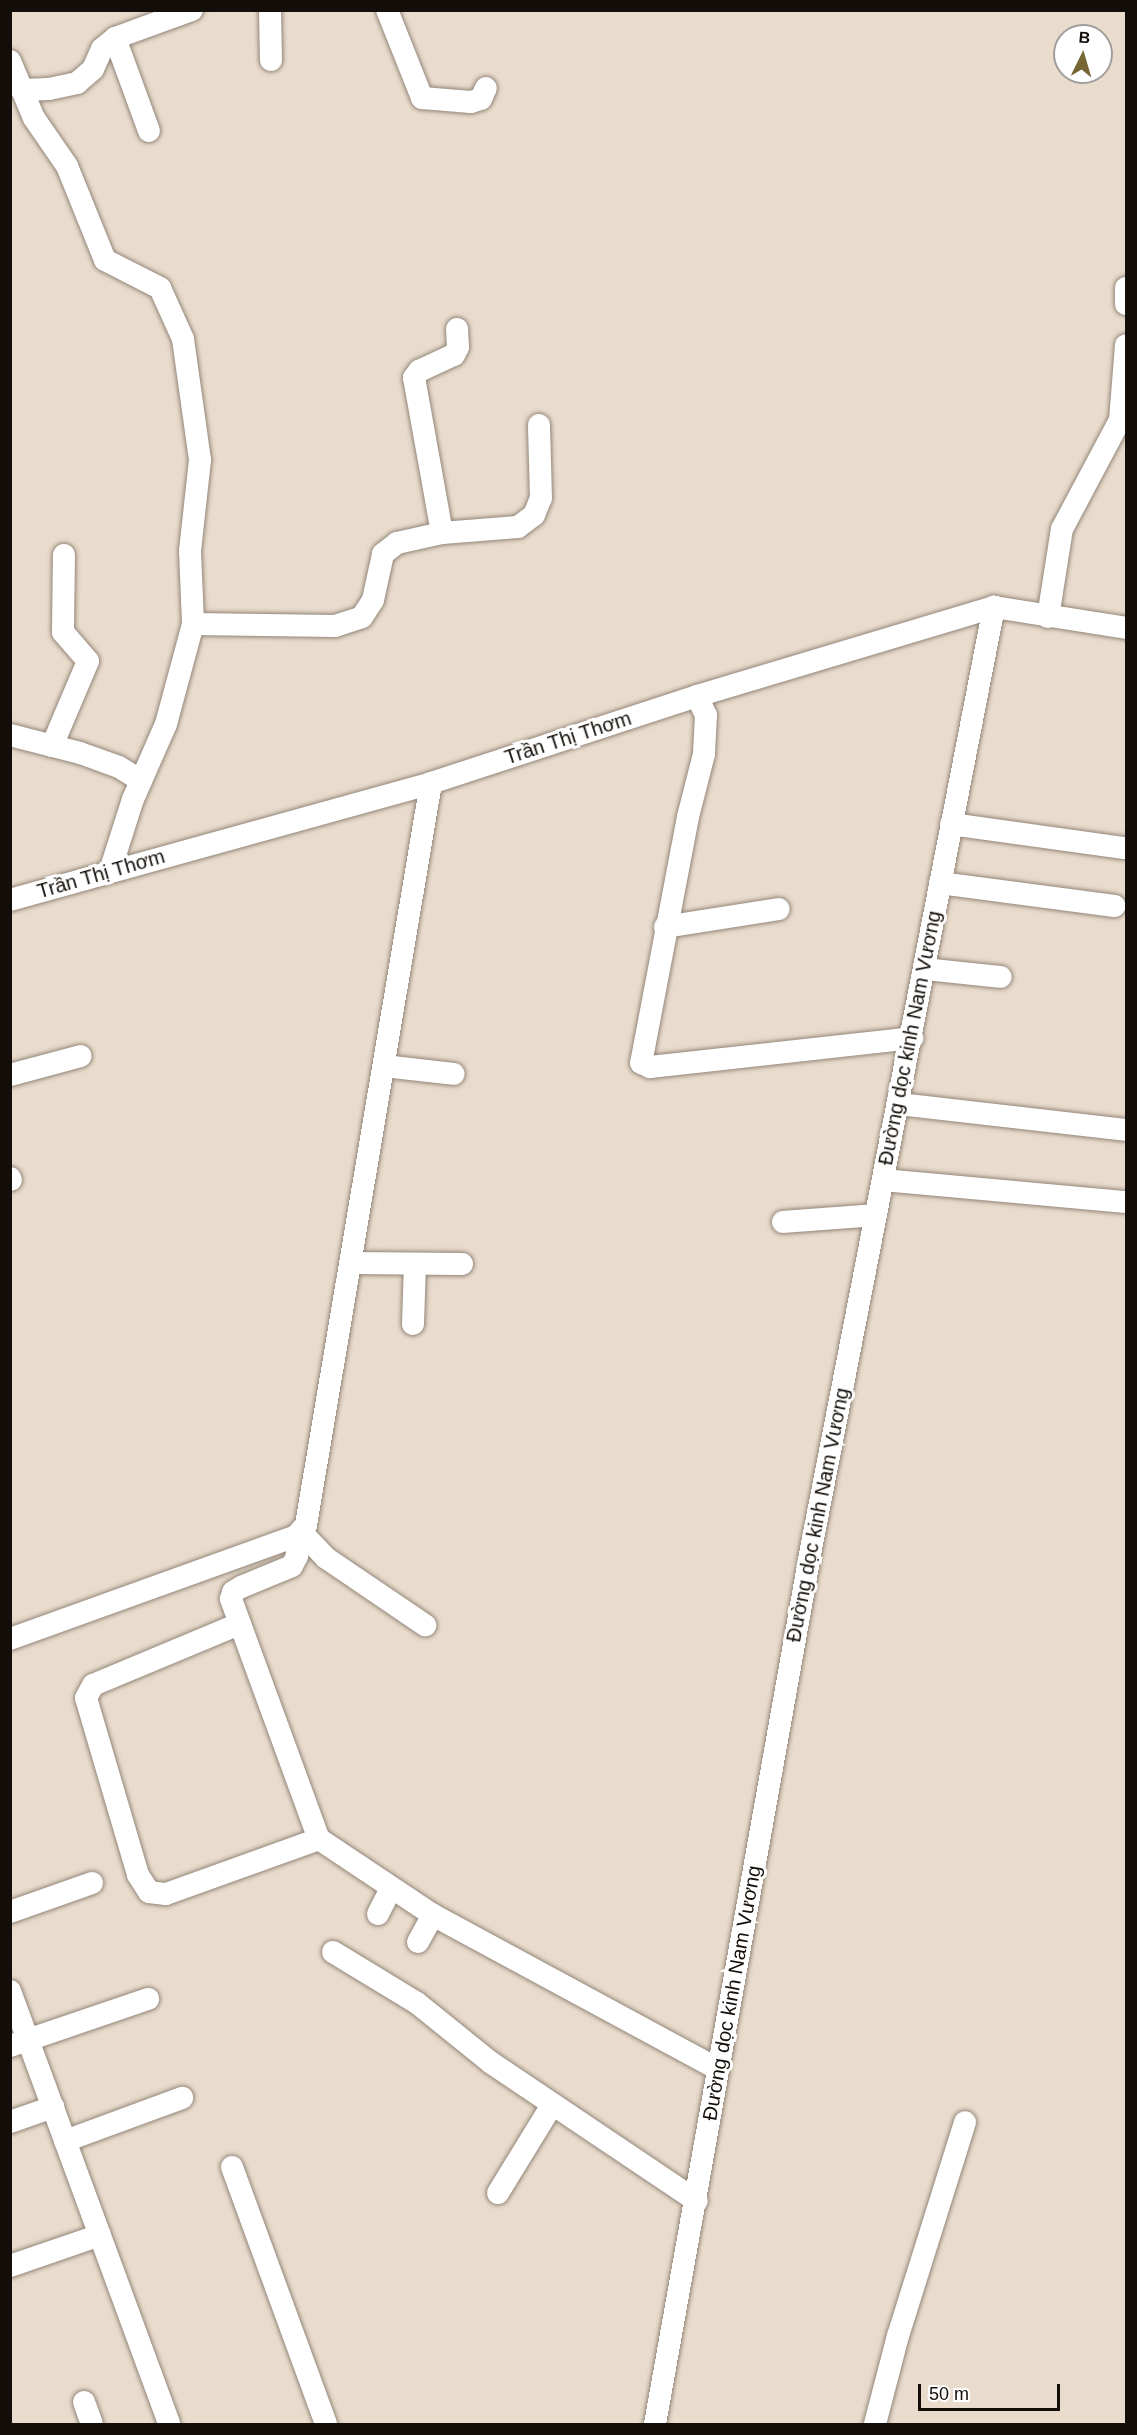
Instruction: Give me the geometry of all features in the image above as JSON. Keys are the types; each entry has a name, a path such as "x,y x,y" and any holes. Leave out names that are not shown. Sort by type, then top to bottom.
{"street":[{"path":"22,90 49,89 77,83 93,69 102,49 115,38 192,10"},
{"path":"270,10 272,60"},
{"path":"387,10 422,98 471,102 481,99 486,88"},
{"path":"115,38 149,131"},
{"path":"10,61 34,118 67,166 105,260 160,288 183,339 200,460 190,551 193,624 166,724 141,781 110,870"},
{"path":"1126,288 1126,304"},
{"path":"442,533 414,378 419,371 454,355 458,347 457,329"},
{"path":"1048,617 1062,529 1120,420 1126,345"},
{"path":"193,624 349,624 362,617 373,600 383,554 397,543 442,533 518,527 534,515 541,498 539,425"},
{"path":"52,746 88,661 63,632 64,555"},
{"name":"Trần Thị Thơm","path":"10,900 110,870 431,783 697,696 994,608 1126,628"},
{"name":"Đường dọc kinh Nam Vương","path":"655,2424 697,2201 718,2069 811,1549 994,608"},
{"path":"697,696 706,715 704,754 665,927 640,1057 644,1066 912,1038"},
{"path":"10,735 119,767 141,781"},
{"path":"431,783 311,1501 298,1534 297,1556 292,1566 232,1592 239,1624 286,1741 319,1839 390,1890 433,1915 718,2069"},
{"path":"951,824 1124,848"},
{"path":"940,883 1114,906"},
{"path":"665,927 779,909"},
{"path":"925,969 1001,977"},
{"path":"10,1075 81,1056"},
{"path":"384,1066 454,1074"},
{"path":"899,1104 1126,1130"},
{"path":"883,1180 1126,1202"},
{"path":"783,1222 876,1215"},
{"path":"351,1263 462,1264"},
{"path":"413,1324 415,1264"},
{"path":"298,1534 326,1558 425,1625"},
{"path":"10,1639 298,1534"},
{"path":"239,1624 93,1685 86,1698 138,1875 149,1892 166,1894 319,1839"},
{"path":"10,1911 92,1883"},
{"path":"378,1914 390,1890"},
{"path":"418,1942 433,1915"},
{"path":"333,1952 417,2004 552,2105 697,2201"},
{"path":"10,1991 19,2043 53,2107 169,2424"},
{"path":"19,2043 148,1999"},
{"path":"65,2141 182,2098"},
{"path":"498,2193 552,2105"},
{"path":"10,2122 53,2107"},
{"path":"876,2424 898,2336 965,2122"},
{"path":"232,2168 326,2424"},
{"path":"10,2266 100,2235"},
{"path":"84,2402 92,2424"}]}
